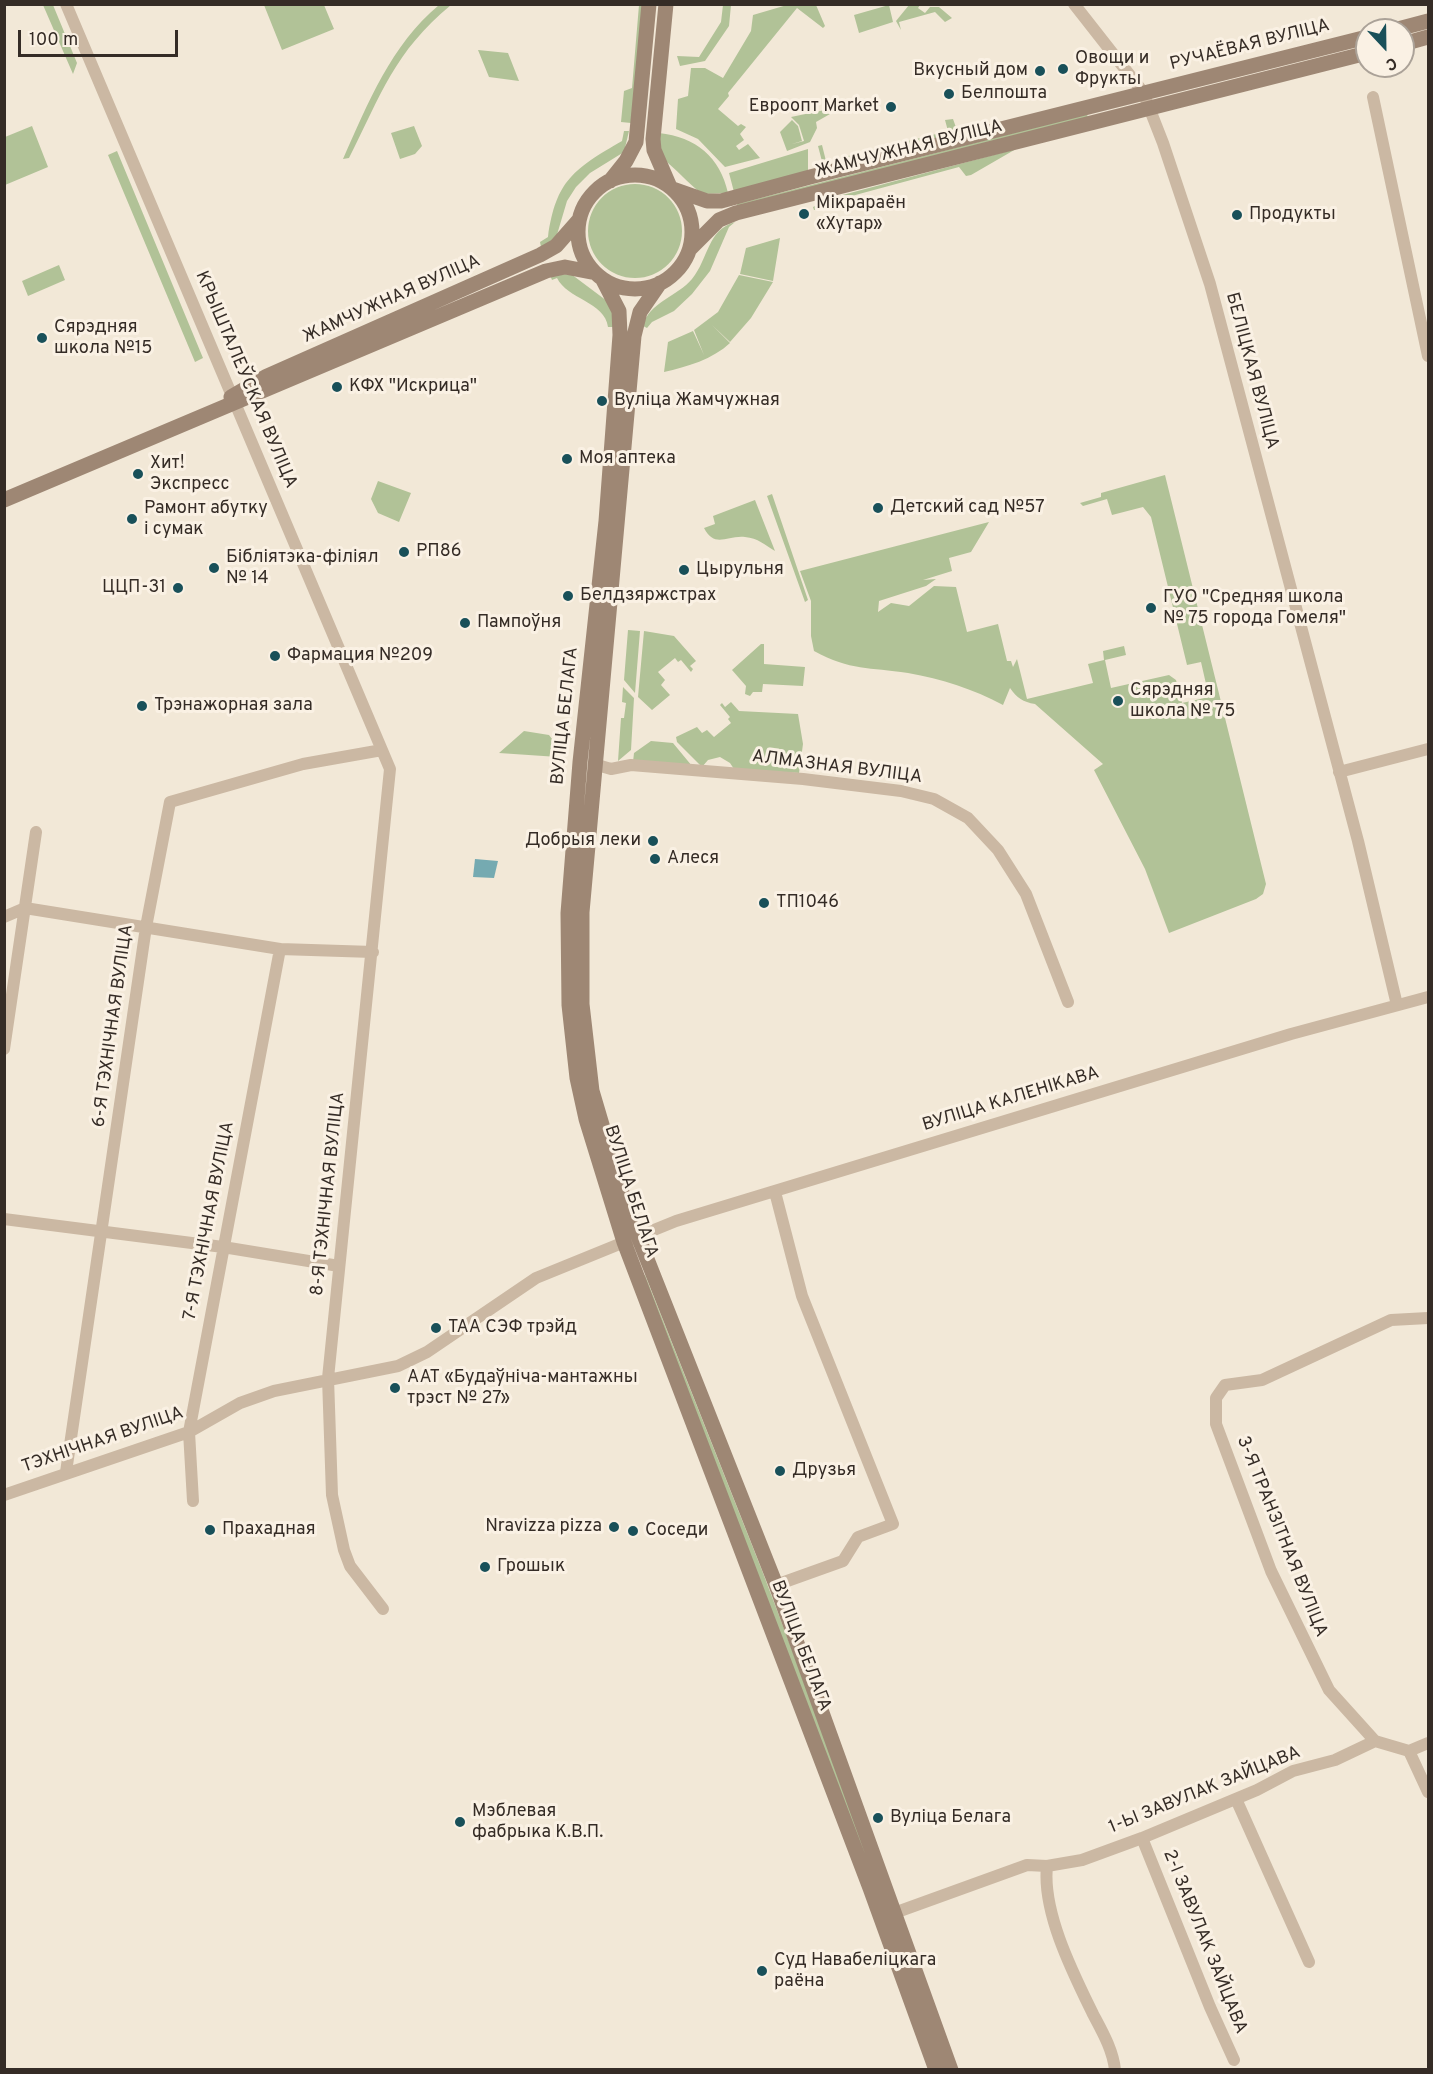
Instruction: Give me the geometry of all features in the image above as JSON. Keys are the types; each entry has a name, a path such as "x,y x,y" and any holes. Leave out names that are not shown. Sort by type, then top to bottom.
{"street":[{"name":"КРЫШТАЛЕЎСКАЯ ВУЛІЦА","path":"66,4 390,770"},
{"path":"649,4 636,141 629,157 610,181 593,194 578,220 579,243 597,276 615,286 636,289 660,283 677,271 690,249 690,219 687,210 671,188 654,150 653,139 666,4"},
{"name":"БЕЛІЦКАЯ ВУЛІЦА","path":"1074,4 1143,92 1210,284 1339,772 1397,1005"},
{"name":"РУЧАЁВАЯ ВУЛІЦА","path":"1143,92 1355,40"},
{"name":"РУЧАЁВАЯ ВУЛІЦА","path":"1150,108 1355,55"},
{"name":"ЖАМЧУЖНАЯ ВУЛІЦА","path":"671,188 707,201 733,200 1143,92"},
{"path":"1373,97 1428,356"},
{"name":"ЖАМЧУЖНАЯ ВУЛІЦА","path":"690,249 708,229 728,216 1150,108"},
{"path":"610,181 625,176 645,176 671,188"},
{"name":"ЖАМЧУЖНАЯ ВУЛІЦА","path":"235,400 267,376 540,255 556,246 578,220"},
{"name":"ЖАМЧУЖНАЯ ВУЛІЦА","path":"4,500 216,408 546,271 565,267 597,276"},
{"name":"ВУЛІЦА БЕЛАГА","path":"597,276 620,311 620,335 606,521 580,762 568,913 569,1005 573,1056 586,1119 888,1916 951,2070"},
{"name":"ВУЛІЦА БЕЛАГА","path":"660,283 640,312 634,336 614,576 594,764 582,912 582,1004 592,1091 631,1239 776,1586 888,1916 936,2070"},
{"path":"1339,772 1428,749"},
{"name":"6-Я ТЭХНІЧНАЯ ВУЛІЦА","path":"66,1472 146,927 170,802 303,764 382,750"},
{"name":"АЛМАЗНАЯ ВУЛІЦА","path":"594,764 611,769 631,765 803,778 902,791 934,799 968,818 998,850 1026,894 1068,1002"},
{"name":"8-Я ТЭХНІЧНАЯ ВУЛІЦА","path":"383,1609 350,1566 344,1550 332,1495 328,1378 390,770"},
{"path":"4,1048 36,832"},
{"path":"4,917 25,908 280,949 373,952"},
{"name":"7-Я ТЭХНІЧНАЯ ВУЛІЦА","path":"193,1501 189,1432 280,949"},
{"name":"ВУЛІЦА КАЛЕНІКАВА","path":"631,1239 676,1221 1100,1091 1428,997"},
{"path":"775,1192 802,1296 893,1524 858,1537 848,1556 835,1565 776,1586"},
{"path":"4,1219 102,1230 339,1266"},
{"name":"ТЭХНІЧНАЯ ВУЛІЦА","path":"4,1495 189,1432 240,1403 274,1391 328,1378 398,1366 427,1352 536,1278 631,1239"},
{"name":"3-Я ТРАНЗІТНАЯ ВУЛІЦА","path":"1374,1741 1329,1690 1311,1659 1271,1571 1216,1424 1216,1398 1225,1385 1262,1380 1391,1320 1428,1318"},
{"path":"1374,1741 1409,1751 1428,1743"},
{"name":"1-Ы ЗАВУЛАК ЗАЙЦАВА","path":"888,1916 1027,1864 1047,1866 1082,1860 1236,1799 1293,1771 1335,1760 1374,1741"},
{"path":"1409,1751 1428,1792"},
{"path":"1236,1799 1309,1962"},
{"name":"2-І ЗАВУЛАК ЗАЙЦАВА","path":"1142,1838 1209,2007 1234,2060"},
{"path":"1047,1866 1045,1887 1050,1908 1082,1992 1109,2046 1115,2070"}],"green space":[{"path":"43,5 53,5 77,63 73,74"},
{"path":"264,5 324,5 334,29 282,50"},
{"path":"439,5 451,5 432,22 402,57 380,94 349,158 343,159 382,76 407,38"},
{"path":"639,5 643,5 631,123 621,122 624,91 632,88"},
{"path":"723,5 731,5 729,26 705,61 680,66 677,56 699,57 721,22"},
{"path":"787,5 816,5 825,26 823,28 797,8 728,93 729,96 718,109 738,126 741,124 746,127 740,134 744,140 736,146 739,150 748,144 760,158 725,167 698,139 676,129 678,99 688,96 691,68 705,68 723,78 751,31 753,15"},
{"path":"889,5 893,22 859,33 854,15"},
{"path":"909,5 920,5 918,8 925,13 930,7 939,7 952,18 945,22 935,12 899,22 901,30 896,21"},
{"path":"478,50 508,53 519,81 489,77"},
{"path":"844,106 816,122 817,128 810,142 787,151 780,132 792,120 798,126 802,141 792,144 804,141 799,125 791,117"},
{"path":"1087,114 1088,118 738,208 737,204"},
{"path":"953,119 958,133 824,169 818,146 822,145 827,165 844,161 844,157 948,131 945,120"},
{"path":"32,126 48,167 5,185 5,137"},
{"path":"414,126 422,146 415,154 400,159 391,133"},
{"path":"624,131 629,131 624,152 590,173 576,187 567,201 556,238 541,247 540,242 548,237 556,202 562,189 570,178 591,160 622,141"},
{"path":"659,133 684,139 704,151 719,169 728,193 702,194 697,190 662,158"},
{"path":"808,149 808,173 734,192 729,173"},
{"path":"1016,149 971,175 966,176 959,167 848,197 848,201 814,210 813,207 835,197"},
{"path":"117,151 203,358 195,362 108,155"},
{"path":"626,184 644,184 669,197 679,213 682,231 679,249 669,265 644,278 626,278 601,265 588,240 588,222 601,197"},
{"path":"735,222 729,227 710,271 692,294 674,311 652,322 647,328 643,326 651,311 692,279 719,231"},
{"path":"780,238 773,281 740,274 746,248"},
{"path":"59,265 65,280 28,296 22,281"},
{"path":"571,274 607,301 612,308 615,327 608,327 600,312 569,291 557,278 552,280 550,275"},
{"path":"739,275 773,282 751,318 730,342 712,325 730,343 716,354 699,362 664,372 668,342 693,331 704,355 694,330 718,312"},
{"path":"1165,475 1266,884 1263,894 1256,899 1169,933 1145,869 1094,770 1103,764 1035,704 1021,699 1010,688 1003,705 969,689 933,678 850,665 814,651 811,636 811,601 800,571 989,522 971,552 949,558 952,571 923,580 936,579 926,586 879,601 878,612 891,603 909,606 934,586 956,587 967,632 998,624 1007,661 1011,661 1013,667 1017,659 1027,699 1093,683 1088,664 1104,660 1103,651 1124,646 1126,655 1105,660 1111,688 1169,675 1176,680 1182,703 1209,697 1201,662 1187,665 1151,517 1143,507 1112,515 1107,499 1083,506 1080,503 1101,497 1101,493"},
{"path":"378,481 411,493 399,522 378,513 371,499"},
{"path":"772,494 808,600 805,602 767,496"},
{"path":"755,500 775,551 750,538 717,540 704,528 715,524 713,516"},
{"path":"628,630 640,631 635,693 624,680"},
{"path":"644,631 674,636 696,661 690,666 693,669 691,672 681,660 678,662 675,658 658,672 665,680 661,685 670,695 652,710 638,697"},
{"path":"761,644 764,644 764,664 805,667 803,686 763,684 762,692 753,692 750,696 745,694 746,686 732,670"},
{"path":"623,687 634,698 631,750 618,761 621,718 624,718 626,703 622,702"},
{"path":"731,702 739,711 798,714 803,744 799,773 734,769 730,763 720,757 708,760 702,767 677,742 676,737 697,727 702,733 707,730 714,737 731,723 728,719 730,717 720,705 722,703 725,707"},
{"path":"524,731 549,735 559,748 558,757 499,753"},
{"path":"651,741 673,743 692,766 633,762 634,753"},
{"path":"645,1275 763,1573 871,1860 872,1884 641,1277"}],"water":[{"path":"475,859 498,861 494,878 473,877"}],"place":[{"name":"Овощи и Фрукты","path":"1063,69"},
{"name":"Вкусный дом","path":"1040,71"},
{"name":"Белпошта","path":"949,94"},
{"name":"Евроопт Market","path":"891,107"},
{"name":"Мікрараён «Хутар»","path":"804,214"},
{"name":"Продукты","path":"1237,215"},
{"name":"Сярэдняя школа №15","path":"42,338"},
{"name":"КФХ \"Искрица\"","path":"337,387"},
{"name":"Вуліца Жамчужная","path":"602,401"},
{"name":"Моя аптека","path":"567,459"},
{"name":"Хит! Экспресс","path":"138,474"},
{"name":"Детский сад №57","path":"878,508"},
{"name":"Рамонт абутку і сумак","path":"132,519"},
{"name":"РП86","path":"404,552"},
{"name":"Бібліятэка-філіял № 14","path":"214,568"},
{"name":"Цырульня","path":"684,570"},
{"name":"ЦЦП-31","path":"178,588"},
{"name":"Белдзяржстрах","path":"568,596"},
{"name":"ГУО \"Средняя школа № 75 города Гомеля\"","path":"1151,608"},
{"name":"Пампоўня","path":"465,623"},
{"name":"Фармация №209","path":"275,656"},
{"name":"Сярэдняя школа № 75","path":"1118,701"},
{"name":"Трэнажорная зала","path":"142,706"},
{"name":"Добрыя леки","path":"653,841"},
{"name":"Алеся","path":"655,859"},
{"name":"ТП1046","path":"764,903"},
{"name":"ТАА СЭФ трэйд","path":"436,1328"},
{"name":"ААТ «Будаўніча-мантажны трэст № 27»","path":"395,1388"},
{"name":"Друзья","path":"780,1471"},
{"name":"Nravizza pizza","path":"614,1527"},
{"name":"Прахадная","path":"210,1530"},
{"name":"Соседи","path":"633,1531"},
{"name":"Грошык","path":"485,1567"},
{"name":"Вуліца Белага","path":"878,1818"},
{"name":"Мэблевая фабрыка К.В.П.","path":"460,1822"},
{"name":"Суд Навабеліцкага раёна","path":"762,1971"}]}
